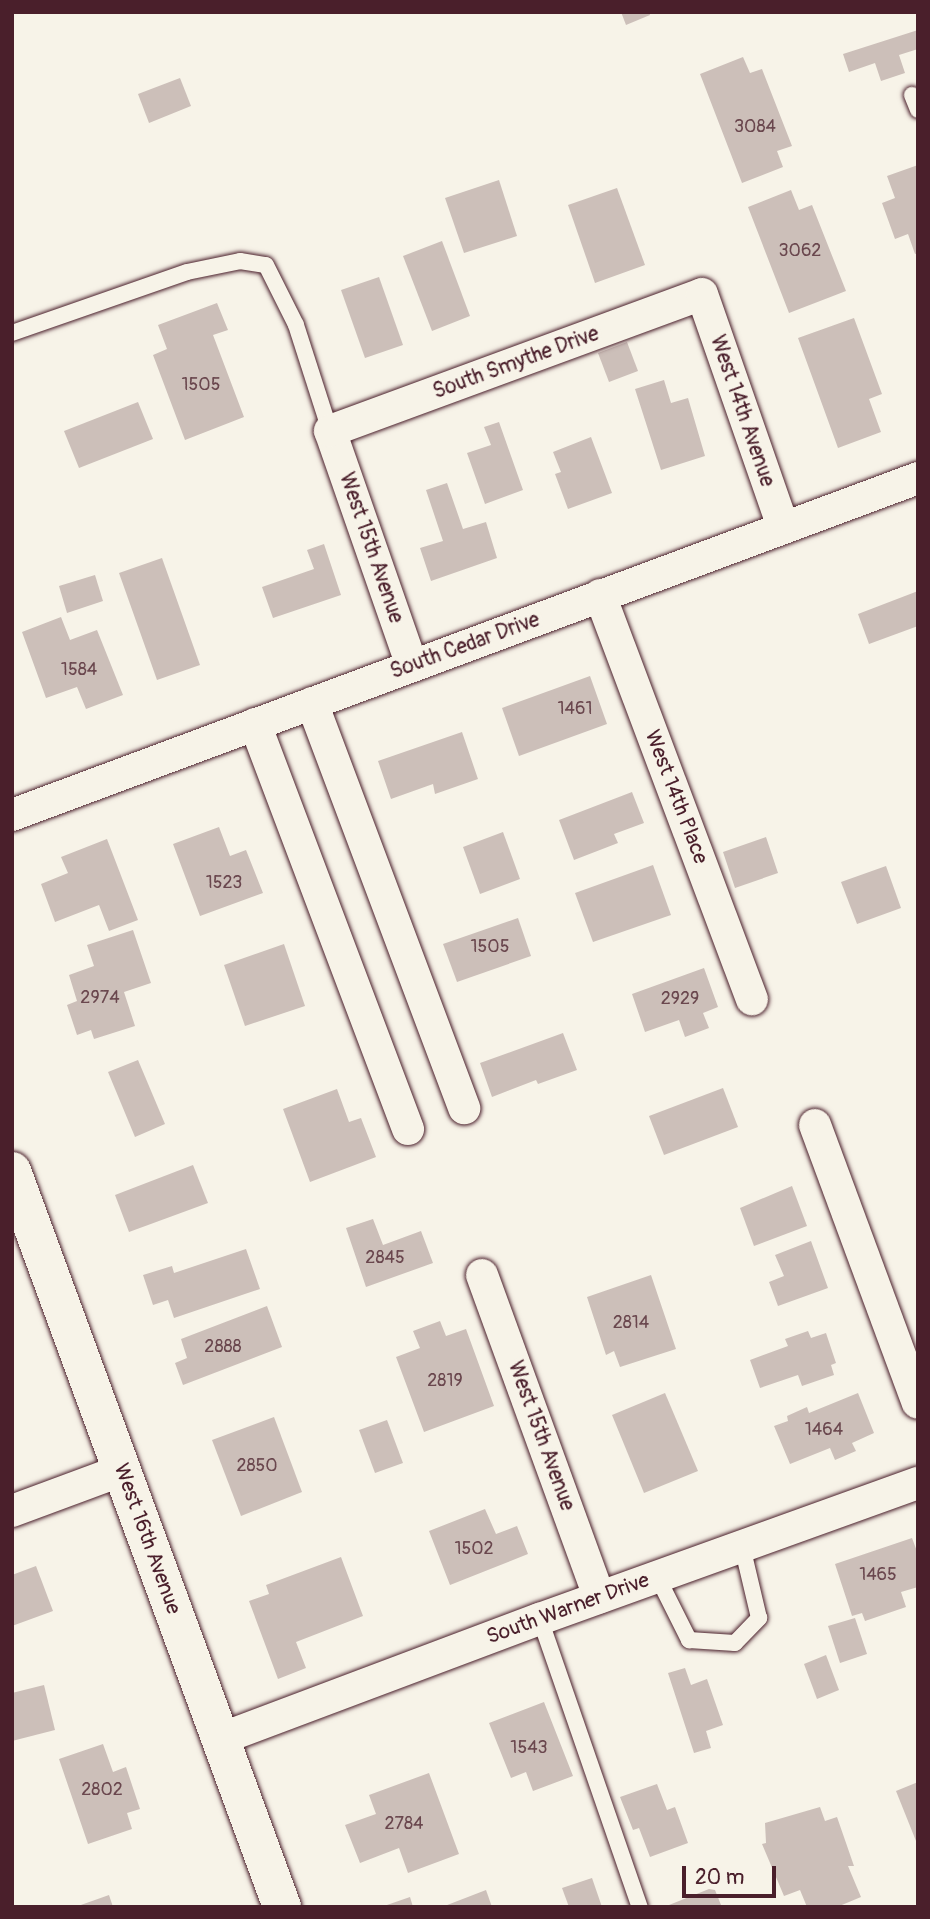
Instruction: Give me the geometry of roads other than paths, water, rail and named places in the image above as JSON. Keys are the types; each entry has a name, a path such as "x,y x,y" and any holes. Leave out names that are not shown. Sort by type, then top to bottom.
{"street":[{"name":"South Smythe Drive","path":"330,431 702,294"},
{"name":"West 14th Avenue","path":"702,294 783,527"},
{"name":"West 15th Avenue","path":"330,431 412,666"},
{"name":"South Cedar Drive","path":"12,815 918,478"},
{"name":"West 14th Place","path":"600,595 752,999"},
{"path":"312,703 464,1108"},
{"path":"255,724 408,1129"},
{"path":"815,1125 918,1403"},
{"name":"West 16th Avenue","path":"14,1179 282,1907"},
{"name":"West 15th Avenue","path":"482,1275 599,1597"},
{"path":"12,1511 122,1470"},
{"name":"South Warner Drive","path":"220,1739 599,1597 918,1483"}],"lane":[{"path":"12,333 187,272 240,261 265,265 296,325 330,431"},
{"path":"657,1576 689,1640 735,1643 760,1618 742,1546"},
{"path":"540,1619 640,1907"}]}
